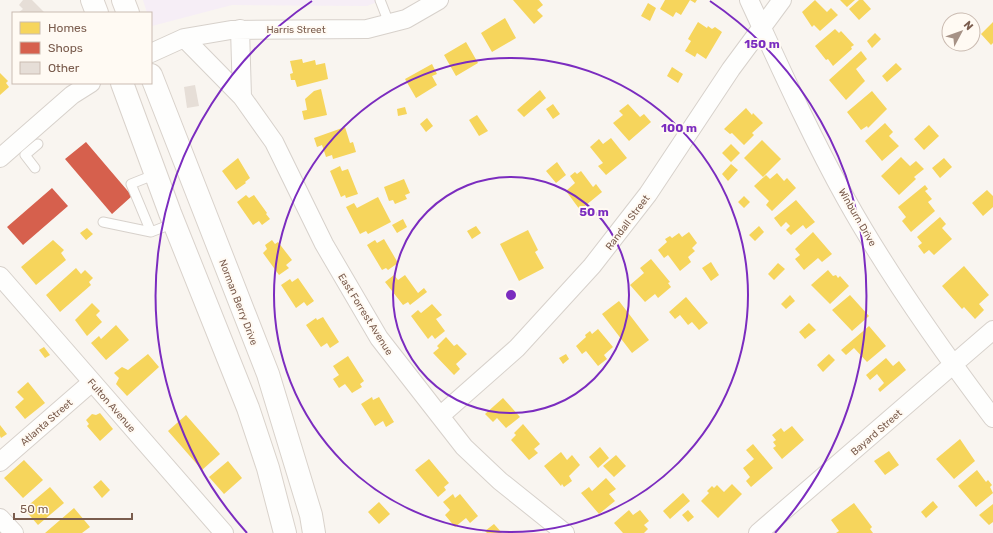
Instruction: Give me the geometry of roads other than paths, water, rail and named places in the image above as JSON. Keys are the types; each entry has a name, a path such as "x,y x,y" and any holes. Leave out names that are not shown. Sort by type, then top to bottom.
{"main road":[{"path":"92,0 97,12"},
{"path":"123,0 128,12"},
{"name":"Norman Berry Drive","path":"152,78 268,374 314,533"},
{"path":"122,84 174,223 248,408 268,468 285,533"}],"street":[{"name":"Harris Street","path":"152,53 184,38 240,29 367,29 406,19 439,0"},
{"name":"Winburn Drive","path":"749,0 802,115 847,200 899,286 953,365 993,418"},
{"name":"Randall Street","path":"440,416 517,348 592,266 648,194 731,69 782,0"},
{"path":"240,29 242,98"},
{"name":"East Forrest Avenue","path":"184,38 242,98 274,142 324,244 379,338 464,447 500,481 564,533"},
{"path":"0,158 72,95 89,84"},
{"name":"Fulton Avenue","path":"0,276 224,533"},
{"name":"Bayard Street","path":"758,533 993,330"},
{"name":"Atlanta Street","path":"0,462 92,382"},
{"path":"0,518 14,533"}],"lane":[{"path":"380,0 389,23"},
{"path":"35,168 25,155 38,144"},
{"path":"151,232 131,184 156,174"},
{"path":"103,222 151,232 174,223"}]}
